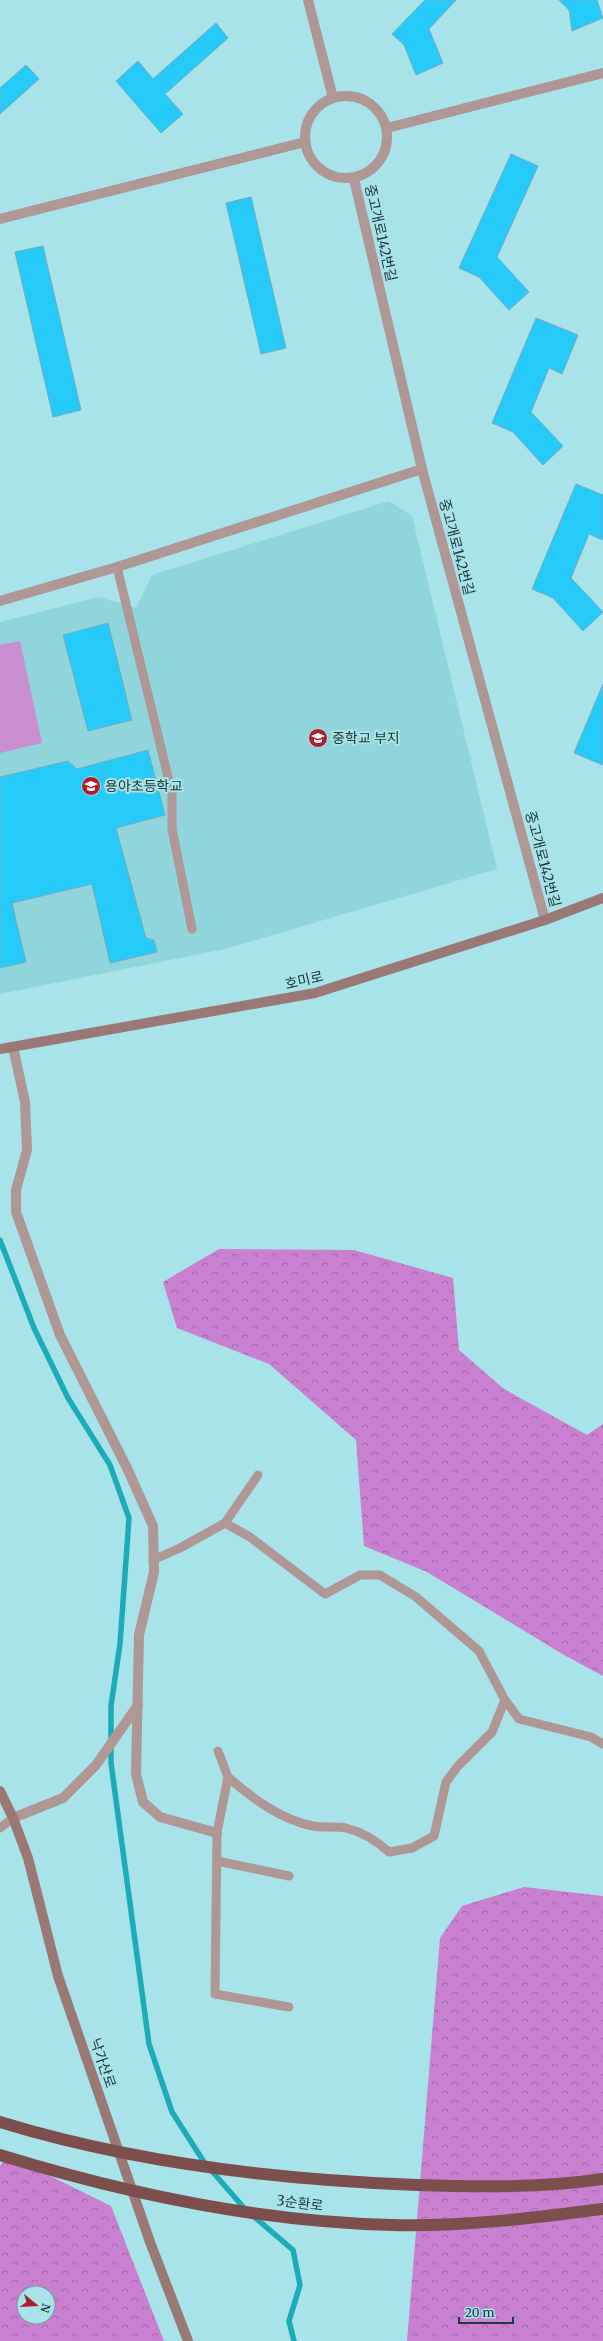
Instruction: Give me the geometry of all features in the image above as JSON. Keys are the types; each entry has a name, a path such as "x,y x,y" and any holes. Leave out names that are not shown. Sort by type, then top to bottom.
{"highway":[{"name":"3순환로","path":"0,2122 94,2146 156,2158 316,2180 461,2186 513,2186 603,2179"},
{"name":"3순환로","path":"0,2155 126,2191 223,2208 351,2224 394,2225 464,2223 603,2210"}],"street":[{"path":"308,0 333,98"},
{"path":"387,128 603,74"},
{"path":"347,96 367,101 382,115 387,128 388,141 384,154 377,166 366,174 354,179 340,179 328,175 317,167 309,156 305,142 306,128 311,115 321,105 333,98 347,96"},
{"path":"0,220 305,142"},
{"name":"중고개로142번길","path":"354,179 422,469 545,920"},
{"path":"0,601 117,567 422,469"},
{"name":"호미로","path":"0,1049 315,993 545,920 603,898"},
{"path":"13,1047 25,1102 27,1150 16,1190 16,1212 60,1335 128,1468 153,1526 154,1572 139,1635 136,1774 143,1802 160,1817 217,1833"},
{"path":"13,1818 63,1798 96,1765 138,1705"},
{"name":"낙가산로","path":"0,1791 13,1818 28,1858 58,1976 150,2242 188,2341"}],"lane":[{"path":"117,567 172,793 172,829 192,930"},
{"path":"154,1560 180,1548 225,1523 258,1475"},
{"path":"225,1523 250,1538 325,1594 360,1576 380,1575 416,1597 479,1651 505,1700 519,1719 591,1737 603,1744"},
{"path":"218,1751 228,1778 251,1796 278,1812 312,1826 347,1828 375,1840 389,1852 412,1848 434,1836 446,1782 458,1766 492,1732 505,1700"},
{"path":"228,1778 217,1833 214,1994 289,2007"},
{"path":"0,1828 13,1818"},
{"path":"217,1861 288,1876"}],"shaded area":[{"name":"중학교 부지","path":"389,501 412,516 497,869 225,949 0,994 0,622 99,597 136,608 152,575"},
{"path":"20,641 42,743 0,753 0,645"}],"green space":[{"path":"219,1249 354,1250 453,1278 459,1350 504,1389 587,1435 603,1424 603,1676 564,1655 427,1572 364,1546 356,1440 269,1364 177,1328 163,1282"},
{"path":"524,1887 603,1896 603,2341 407,2341 440,1938 462,1906"},
{"path":"8,2155 111,2206 164,2341 0,2341 0,2166"}],"building":[{"path":"425,0 456,0 429,29 443,63 416,75 404,45 392,34"},
{"path":"559,0 597,0 603,18 572,31 569,10"},
{"path":"216,23 228,38 165,94 183,114 161,133 116,81 138,61 153,79"},
{"path":"26,65 39,79 0,114 0,88"},
{"path":"511,154 538,166 497,257 529,292 509,310 479,277 459,268"},
{"path":"251,197 286,348 261,354 226,203"},
{"path":"43,246 81,410 53,417 15,252"},
{"path":"536,318 578,335 562,374 549,368 531,412 563,446 543,465 513,432 492,423"},
{"path":"576,484 603,495 603,540 589,534 571,578 603,612 583,631 553,598 532,589"},
{"path":"108,623 132,720 88,731 63,635"},
{"path":"603,684 603,765 574,753"},
{"path":"148,750 165,815 116,828 146,938 154,940 157,952 110,963 92,884 12,903 26,962 0,968 0,777 68,761 77,769"}],"waterway":[{"path":"0,1240 34,1328 68,1398 110,1465 129,1518 120,1644 111,1706 111,1763 149,2044 172,2112 204,2162 245,2209"},
{"path":"252,2215 293,2250 300,2285 289,2321 294,2341"}],"place":[{"name":"중학교 부지","path":"318,738"},
{"name":"용아초등학교","path":"91,786"}]}
